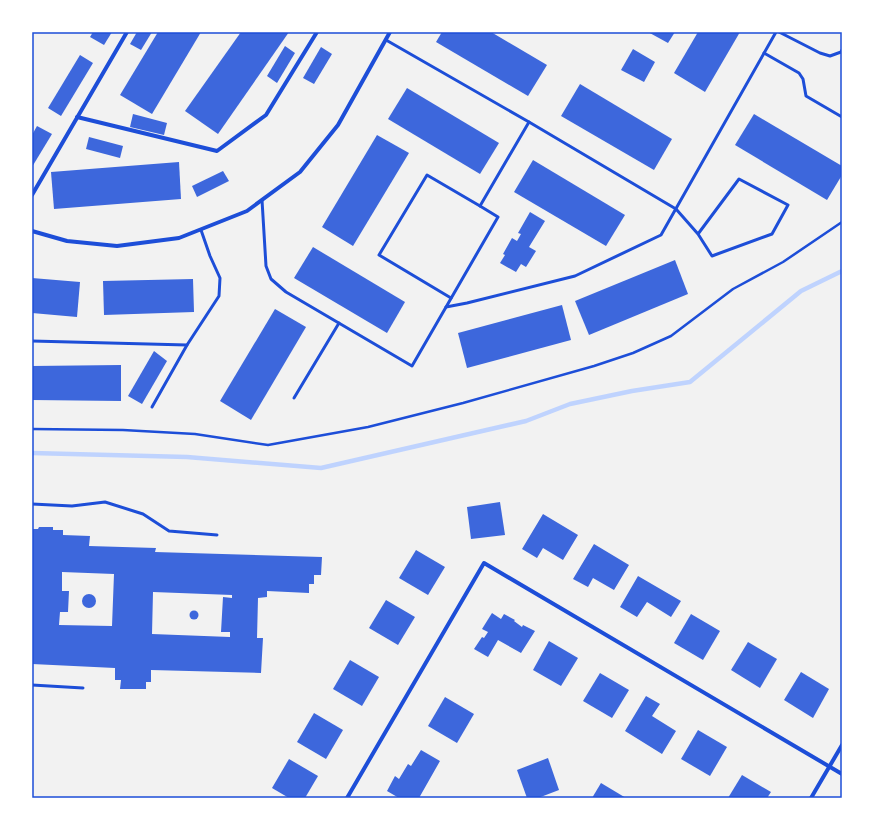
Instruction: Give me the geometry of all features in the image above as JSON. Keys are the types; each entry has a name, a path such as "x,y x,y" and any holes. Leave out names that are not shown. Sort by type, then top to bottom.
{"street":[{"path":"32,195 126,32"},
{"path":"77,117 217,151 266,115 317,32"},
{"path":"32,231 67,241 117,246 179,238 247,211 300,172 338,125 390,32"},
{"path":"347,798 484,563 842,774"},
{"path":"810,798 842,745"}],"lane":[{"path":"446,307 575,276 661,235 778,32 825,55 830,56 841,52 842,50"},
{"path":"386,40 529,122 676,210 698,234 712,256 772,234 788,205 739,179 698,234"},
{"path":"764,54 799,73 803,79 806,96 842,117"},
{"path":"480,206 529,122"},
{"path":"262,200 266,266 271,279 286,292 412,366 498,217 427,175 379,255 451,298"},
{"path":"152,407 187,345 219,296 220,278 210,256 201,230"},
{"path":"294,398 339,323"},
{"path":"32,341 187,345"},
{"path":"32,504 72,506 105,502 143,514 169,531 218,534"},
{"path":"32,685 83,688"}],"path":[{"path":"32,429 123,430 195,434 268,445 368,427 463,403 594,366 632,353 671,336 733,289 783,262 842,222"}],"building":[{"path":"93,32 112,32 104,45 90,37"},
{"path":"137,32 152,32 141,50 130,44"},
{"path":"158,32 201,32 152,114 120,95"},
{"path":"241,32 289,32 218,134 185,111"},
{"path":"442,32 491,32 547,65 528,96 436,42"},
{"path":"648,32 675,32 668,43"},
{"path":"698,32 740,32 705,92 674,73"},
{"path":"285,46 295,53 277,83 267,76"},
{"path":"321,47 332,54 314,84 303,78"},
{"path":"633,49 655,62 644,82 621,70"},
{"path":"80,55 93,63 61,116 48,108"},
{"path":"580,84 672,139 654,170 561,116"},
{"path":"407,88 499,143 480,174 388,119"},
{"path":"133,114 167,123 164,135 130,127"},
{"path":"754,114 842,166 842,175 827,200 735,145"},
{"path":"37,126 52,134 32,167 32,135"},
{"path":"377,135 409,153 353,246 322,227"},
{"path":"89,137 123,146 120,158 86,149"},
{"path":"533,160 625,215 606,246 514,192"},
{"path":"179,162 181,199 54,209 51,172"},
{"path":"223,171 229,181 197,197 192,186"},
{"path":"530,212 545,221 529,247 536,251 526,267 521,264 516,272 500,263 512,238 517,241 521,234 518,233"},
{"path":"313,247 405,302 387,333 294,278"},
{"path":"675,260 688,294 589,335 575,301"},
{"path":"32,278 80,282 77,317 32,313"},
{"path":"193,279 194,312 104,315 103,281"},
{"path":"562,305 571,340 467,368 458,333"},
{"path":"275,309 306,327 251,420 220,401"},
{"path":"154,351 167,361 142,404 128,396"},
{"path":"121,365 121,401 32,400 32,366"},
{"path":"500,502 505,535 471,539 467,507"},
{"path":"543,514 578,535 563,560 543,548 537,558 522,549"},
{"path":"39,527 53,527 53,530 63,530 63,535 90,536 89,546 156,548 155,552 322,557 321,575 314,575 314,584 309,584 309,593 267,591 267,597 258,598 257,638 263,638 261,673 151,670 151,682 146,682 146,689 120,689 121,680 115,680 115,668 32,664 32,529 38,529","holes":["62,572 114,574 112,626 59,625 60,612 68,612 69,591 62,591","153,592 232,595 232,598 223,597 221,632 230,632 230,637 152,634"]},
{"path":"594,544 629,565 614,590 593,578 588,587 573,579"},
{"path":"416,550 445,567 428,595 399,578"},
{"path":"638,576 681,601 671,617 647,602 637,617 620,607"},
{"path":"89,594 94,596 96,601 94,606 89,608 84,606 82,601 84,596"},
{"path":"386,600 415,617 398,645 369,628"},
{"path":"192,611 196,611 198,615 196,619 192,619 190,617 190,613"},
{"path":"492,613 501,619 504,614 515,620 514,621 522,627 523,625 535,631 521,653 498,640 488,657 474,649 482,637 484,638 488,632 482,629"},
{"path":"691,614 720,631 703,660 674,643"},
{"path":"549,641 578,658 561,686 533,670"},
{"path":"748,642 777,659 760,688 731,670"},
{"path":"350,660 379,677 362,706 333,689"},
{"path":"801,672 829,689 813,718 784,700"},
{"path":"600,673 629,690 612,718 583,701"},
{"path":"646,696 660,704 652,716 676,731 662,754 625,731"},
{"path":"445,697 474,714 457,743 428,726"},
{"path":"314,713 343,730 326,759 297,742"},
{"path":"698,730 727,747 710,776 681,759"},
{"path":"421,750 440,761 419,798 399,798 387,791 395,776 399,779 408,764 411,766"},
{"path":"548,758 559,790 538,798 527,798 517,770"},
{"path":"289,759 318,776 305,798 289,798 272,788"},
{"path":"742,775 771,792 767,798 728,798"},
{"path":"601,783 626,798 592,798"}],"waterway":[{"path":"32,453 187,457 321,468 526,421 570,404 632,391 690,382 801,291 842,271"}]}
